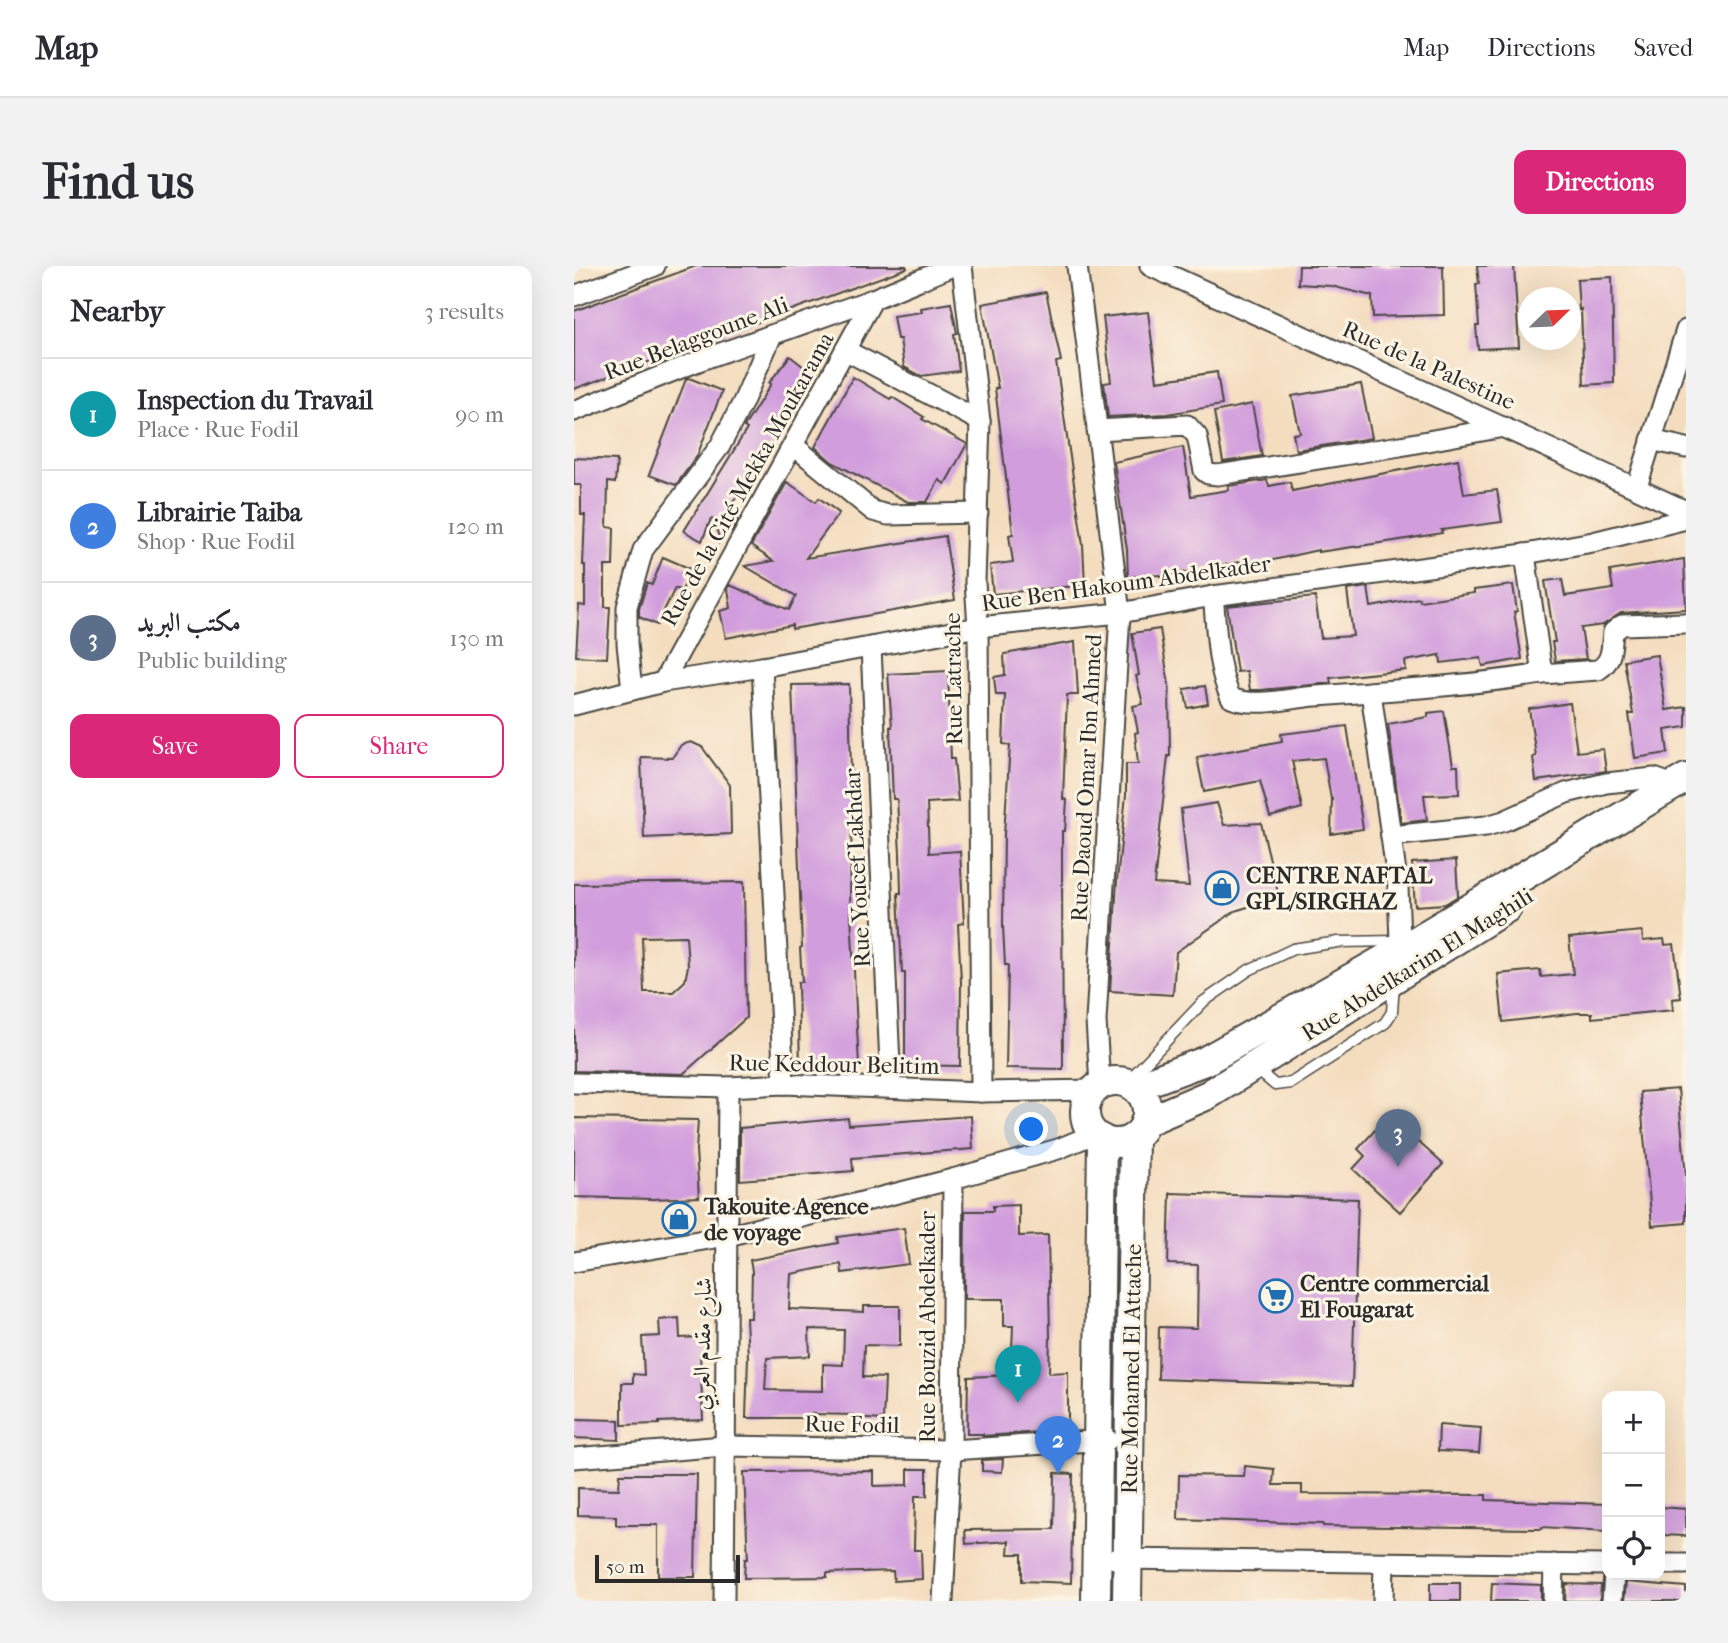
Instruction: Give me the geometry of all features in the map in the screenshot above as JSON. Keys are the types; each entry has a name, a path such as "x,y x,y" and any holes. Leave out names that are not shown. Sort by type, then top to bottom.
{"street":[{"path":"574,296 655,266"},
{"name":"Rue Belaggoune Ali","path":"574,411 701,360 873,299 953,266"},
{"name":"Rue Latrache","path":"961,266 980,421 975,582 978,627 981,1091"},
{"name":"Rue Daoud Omar Ibn Ahmed","path":"1077,266 1120,613 1096,1021 1114,1086"},
{"name":"Rue de la Palestine","path":"1150,266 1686,511"},
{"name":"Rue de la Cité Mekka Moukarama","path":"663,682 873,299"},
{"path":"1637,487 1686,330"},
{"path":"632,690 627,644 627,607 643,550 720,446 743,402 772,335"},
{"path":"845,350 980,421"},
{"path":"1097,430 1187,425 1196,436 1204,471 1218,475 1504,427"},
{"path":"1651,440 1686,448"},
{"path":"793,446 873,511 888,516 978,513"},
{"name":"Rue Ben Hakoum Abdelkader","path":"574,705 663,682 762,667 978,627 1120,613 1213,596 1525,554 1593,542 1686,519"},
{"path":"1525,554 1542,674"},
{"path":"1213,596 1221,670 1231,698 1245,704 1478,684 1542,674 1598,670 1609,660 1613,632 1622,625 1686,623"},
{"name":"Rue Youcef Lakhdar","path":"871,647 891,1087"},
{"path":"762,667 784,1084"},
{"path":"1371,692 1398,887 1399,946 1395,979"},
{"path":"1391,836 1486,826 1504,821 1566,793 1606,783 1654,778 1682,788"},
{"path":"1114,1086 1146,1103 1140,1129 1118,1143 1098,1137 1088,1126 1085,1107 1114,1086 1205,1061 1399,946 1682,788"},
{"name":"Rue Abdelkarim El Maghili","path":"1140,1129 1208,1095 1395,979 1584,860 1682,788"},
{"name":"Rue Keddour Belitim","path":"574,1083 728,1087 784,1084 981,1091 1114,1086"},
{"name":"شارع مقدم العربي","path":"724,1601 728,1087"},
{"name":"Rue Mohamed El Attache","path":"1127,1601 1140,1129"},
{"path":"574,1262 727,1236 953,1179 1098,1137"},
{"name":"Rue Mohamed El Attache","path":"1096,1601 1098,1137"},
{"name":"Rue Bouzid Abdelkader","path":"943,1601 951,1450 953,1179"},
{"name":"Rue Fodil","path":"574,1458 725,1446 951,1450 1130,1437"},
{"path":"1097,1559 1602,1565"},
{"path":"1383,1601 1384,1564"},
{"path":"1553,1601 1554,1564"},
{"path":"1665,1564 1686,1564"},
{"path":"1612,1601 1614,1580"}],"lane":[{"path":"1114,1086 1203,1002 1249,970 1293,949 1338,942 1399,946"}],"building":[{"path":"696,266 907,268 574,389 574,311"},
{"path":"1299,266 1443,266 1444,315 1373,317 1372,296 1331,286 1298,284"},
{"path":"1477,266 1514,266 1518,347 1478,349 1476,284 1479,284"},
{"path":"1612,277 1614,383 1584,385 1581,287 1578,287 1577,279"},
{"path":"1046,292 1061,361 1056,362 1083,545 1085,585 993,594 990,565 1013,562 1009,535 1013,534 995,388 998,388 982,304"},
{"path":"951,303 957,333 954,334 959,371 921,376 904,367 893,316 922,312 921,308"},
{"path":"1148,312 1157,381 1217,372 1222,405 1167,414 1108,417 1104,383 1111,382 1103,317"},
{"path":"790,356 814,375 785,413 790,416 726,513 738,520 731,532 727,529 719,542 716,521 711,519 702,541 684,531 747,429 744,427 771,384 769,383"},
{"path":"853,377 890,399 892,397 924,417 922,419 967,444 945,484 939,480 927,502 908,502 832,462 815,447"},
{"path":"686,379 722,391 697,456 676,485 649,475"},
{"path":"1361,384 1372,438 1296,450 1293,434 1300,433 1292,396"},
{"path":"1252,404 1262,456 1223,462 1214,412"},
{"path":"1183,447 1191,496 1229,490 1228,486 1267,480 1269,486 1290,482 1292,491 1458,459 1464,494 1497,490 1502,522 1441,530 1442,533 1394,541 1318,550 1251,565 1250,560 1161,577 1128,577 1127,550 1114,462"},
{"path":"574,458 617,460 615,483 608,482 607,527 614,528 613,566 605,566 605,607 610,607 607,658 576,656 579,605 585,606 585,515 581,515 581,485 574,485"},
{"path":"787,482 816,502 819,498 839,513 806,558 945,536 955,600 726,638 720,611 731,608 728,589 730,585 789,610 796,596 745,566 773,561 751,546"},
{"path":"663,557 691,569 682,591 675,588 657,625 639,617 639,609 647,583 652,585"},
{"path":"1684,559 1686,609 1621,613 1603,625 1581,628 1586,659 1555,661 1552,642 1555,642 1545,581 1562,579 1565,596 1613,589 1610,571"},
{"path":"1513,585 1517,611 1514,612 1522,659 1483,666 1481,658 1441,663 1440,655 1405,661 1406,670 1330,678 1331,683 1261,690 1250,690 1247,671 1237,672 1227,606 1315,597 1321,638 1353,636 1347,590 1368,587 1371,607"},
{"path":"1160,629 1169,685 1170,756 1154,884 1189,886 1181,809 1217,803 1224,825 1261,823 1279,897 1235,911 1176,952 1173,995 1110,991 1126,795 1126,764 1138,764 1135,733 1138,732 1133,706 1143,704 1136,676 1139,675 1132,633"},
{"path":"1075,642 1078,695 1067,695 1063,799 1067,800 1065,831 1062,831 1063,1069 1006,1068 1008,965 1005,965 1003,926 1004,834 1010,745 1003,744 1005,695 996,695 994,677 1005,675 1004,654"},
{"path":"1657,655 1666,710 1686,707 1686,727 1665,730 1668,753 1635,758 1629,714 1633,714 1624,660"},
{"path":"948,671 951,759 954,759 958,801 927,803 929,853 960,851 964,923 958,924 961,981 960,1066 905,1065 905,973 902,973 898,893 901,893 900,854 897,799 893,799 888,674"},
{"path":"849,684 852,815 850,895 859,1066 800,1068 798,982 802,982 802,947 792,685"},
{"path":"1205,686 1208,704 1188,708 1184,689"},
{"path":"1570,703 1577,752 1603,749 1606,771 1536,781 1533,757 1536,756 1529,709"},
{"path":"1444,711 1453,766 1458,766 1459,794 1424,795 1427,820 1401,823 1388,724 1428,717 1428,713"},
{"path":"1347,726 1363,829 1331,834 1332,799 1324,758 1292,761 1302,808 1270,817 1260,781 1204,792 1197,757 1282,741 1281,734"},
{"path":"691,742 702,747 730,785 731,834 644,838 641,757 672,758 681,745"},
{"path":"1456,860 1458,896 1445,904 1415,906 1412,863"},
{"path":"744,882 746,1018 683,1074 574,1071 574,884","holes":["686,936 688,966 685,981 673,992 644,992 642,937"]},
{"path":"1642,931 1643,941 1664,939 1665,945 1674,944 1681,998 1672,999 1673,1010 1592,1018 1592,1013 1577,1013 1503,1022 1498,974 1540,970 1541,977 1573,974 1569,938"},
{"path":"1678,1089 1686,1176 1686,1223 1652,1226 1640,1092"},
{"path":"971,1116 973,1149 852,1158 853,1171 740,1180 740,1128 848,1118 849,1125"},
{"path":"574,1118 698,1120 696,1150 699,1197 574,1197"},
{"path":"1394,1120 1443,1164 1400,1212 1353,1169 1365,1156 1358,1149 1375,1130 1382,1134"},
{"name":"Centre commercial El Fougarat","path":"1170,1193 1358,1199 1352,1386 1158,1379 1159,1327 1197,1328 1198,1265 1168,1264"},
{"path":"1019,1205 1019,1236 1048,1235 1049,1373 1068,1372 1068,1430 983,1436 967,1434 968,1377 1011,1375 1013,1326 1004,1326 1004,1299 964,1299 965,1211 993,1211 993,1206"},
{"path":"904,1228 909,1264 842,1273 841,1264 791,1274 789,1309 864,1312 864,1306 900,1306 900,1346 864,1345 863,1377 885,1378 883,1420 854,1418 854,1415 811,1414 811,1418 746,1418 746,1318 751,1318 750,1260 838,1243 837,1237","holes":["809,1329 844,1330 843,1365 823,1364 823,1391 765,1390 767,1358 810,1356"]},
{"path":"679,1318 680,1338 703,1337 704,1352 700,1353 703,1420 622,1425 622,1383 633,1383 633,1374 644,1375 642,1337 660,1336 659,1320"},
{"path":"574,1419 619,1420 619,1440 574,1438"},
{"path":"1439,1425 1481,1428 1479,1453 1438,1451"},
{"path":"1003,1459 1002,1472 982,1471 982,1460"},
{"path":"1245,1466 1274,1469 1273,1485 1302,1485 1302,1494 1486,1495 1486,1500 1602,1504 1602,1531 1542,1527 1323,1526 1178,1519 1179,1475 1244,1476"},
{"path":"908,1469 927,1469 927,1496 915,1496 914,1550 921,1550 922,1579 894,1581 893,1571 827,1573 827,1577 744,1578 745,1559 748,1559 744,1472 874,1471 874,1486 908,1485"},
{"path":"1055,1473 1073,1474 1071,1583 1022,1581 1022,1554 1008,1554 1009,1541 966,1544 965,1530 1054,1529"},
{"path":"620,1474 697,1474 695,1577 658,1577 658,1525 616,1525 616,1516 578,1515 578,1488 619,1489"},
{"path":"1665,1507 1686,1509 1686,1536 1665,1535"},
{"path":"1626,1582 1686,1587 1686,1601 1624,1601"},
{"path":"1430,1583 1460,1583 1460,1601 1430,1601"},
{"path":"1492,1583 1541,1585 1541,1601 1491,1601"},
{"path":"1566,1584 1601,1585 1600,1601 1565,1601"}],"place":[{"name":"CENTRE NAFTAL GPL/SIRGHAZ","path":"1222,888"},
{"name":"مكتب البريد","path":"1398,1167"},
{"name":"Takouite Agence de voyage","path":"679,1219"},
{"name":"Centre commercial El Fougarat","path":"1276,1296"},
{"name":"Inspection du Travail","path":"1018,1403"},
{"name":"Librairie Taiba","path":"1058,1474"}]}
